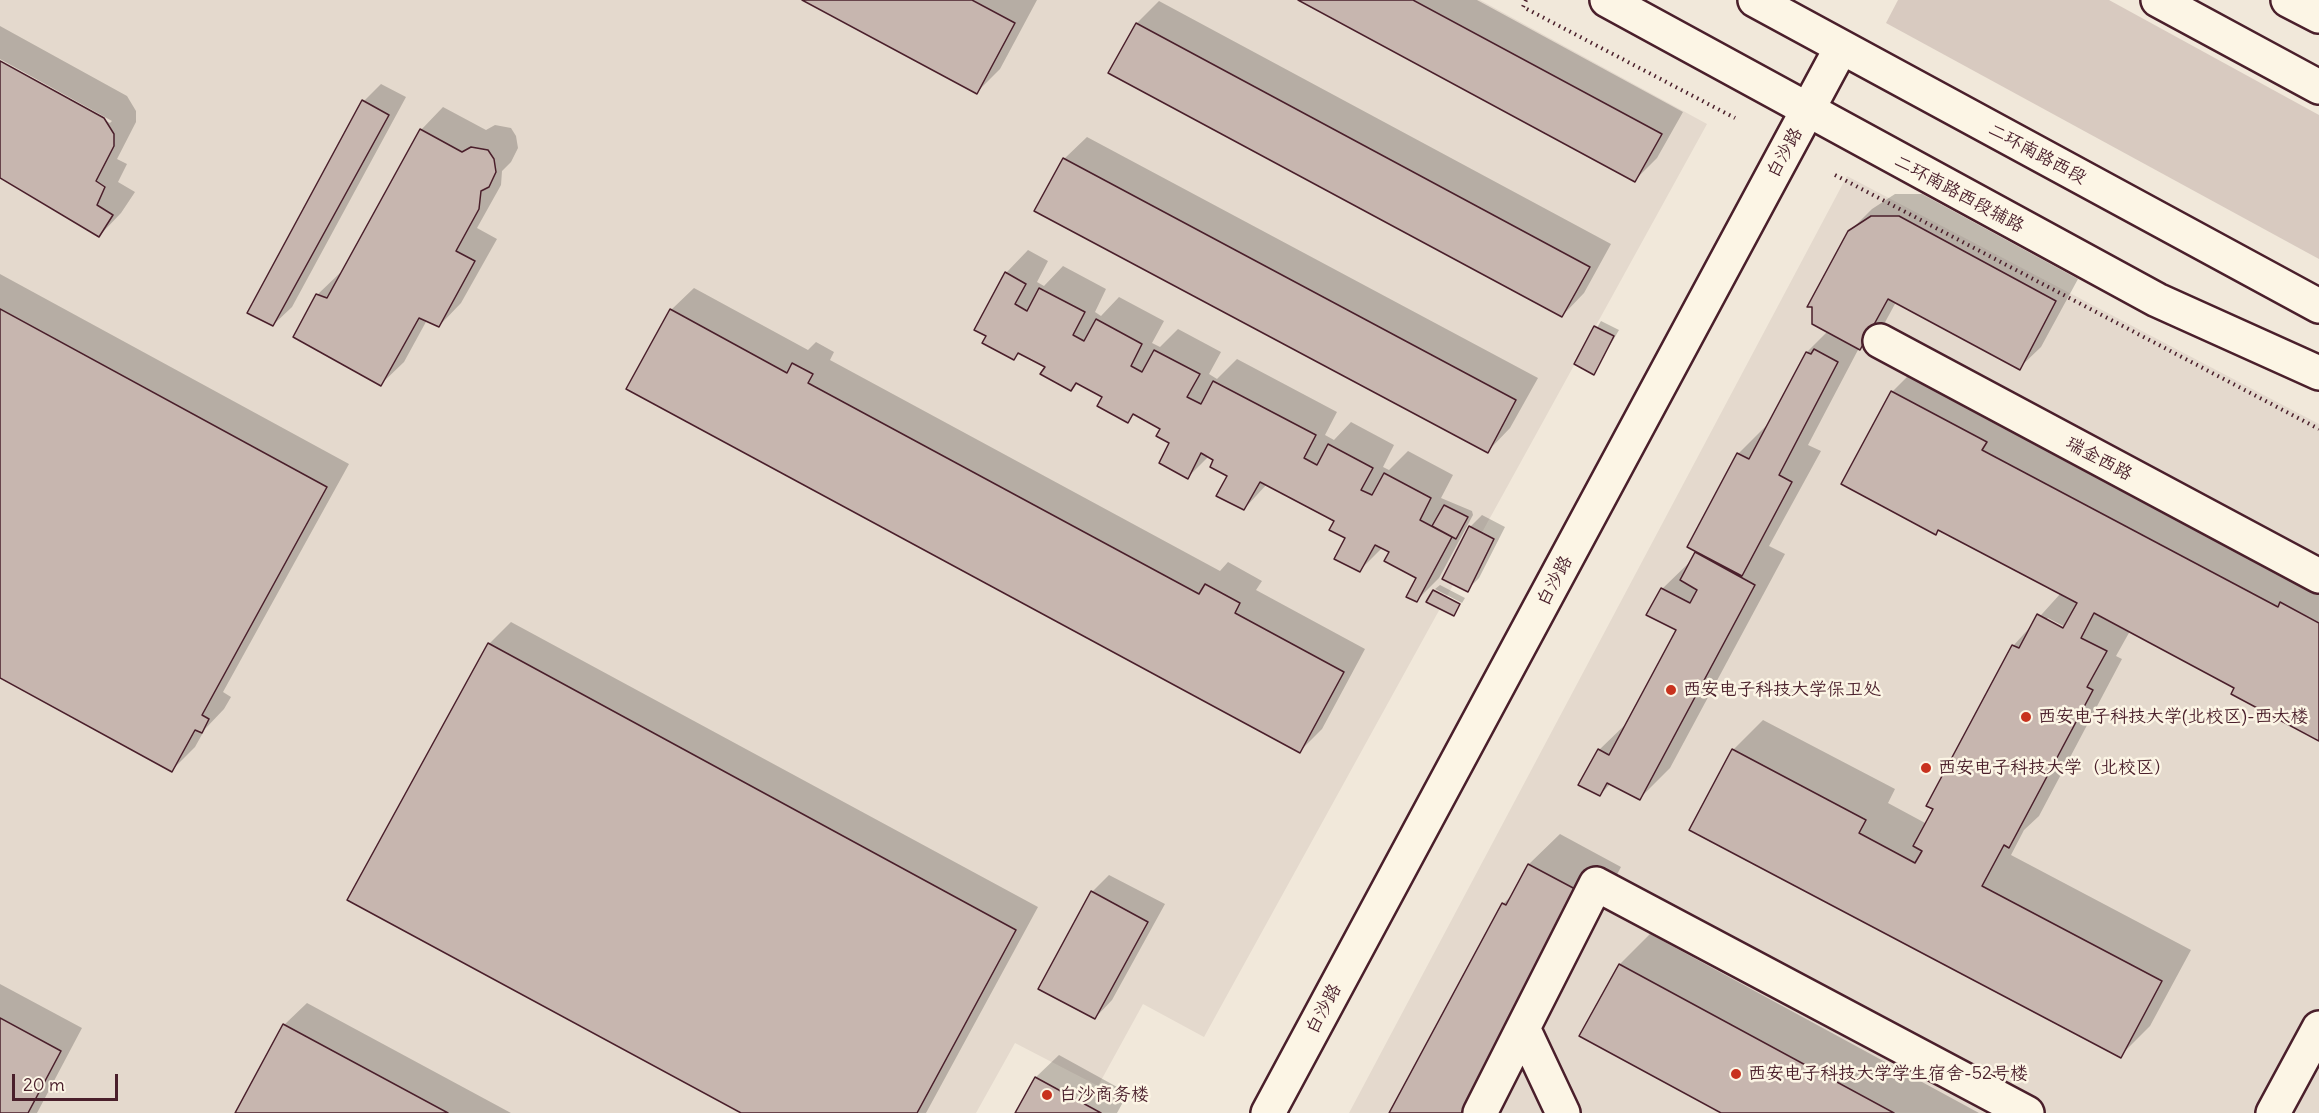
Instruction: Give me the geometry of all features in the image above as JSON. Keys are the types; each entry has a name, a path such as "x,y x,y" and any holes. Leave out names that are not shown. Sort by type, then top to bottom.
{"main road":[{"name":"二环南路西段辅路","path":"1607,0 1808,112 2157,300 2319,373"},
{"name":"二环南路西段","path":"1755,0 2319,306"},
{"path":"2158,0 2319,87"},
{"path":"2288,0 2319,16"},
{"name":"白沙路","path":"1268,1113 1841,48"},
{"name":"瑞金西路","path":"1880,341 2319,576"},
{"path":"1480,1113 1596,884 2027,1113"},
{"path":"1523,1028 1563,1113"},
{"path":"2273,1113 2319,1028"}],"path":[{"path":"1526,0 1523,7 1735,118"},
{"path":"1835,175 2319,429"}],"shaded area":[{"path":"0,0 1480,0 1707,124 1204,1037 1143,1004 1098,1086 1015,1043 976,1113 0,1113"},
{"path":"1898,0 2109,0 2319,115 2319,259 1886,23"},
{"name":"西安电子科技大学（北校区）","path":"1847,176 2319,424 2319,1113 1349,1113"}],"building":[{"path":"802,0 972,0 1015,23 977,94"},
{"path":"1298,0 1413,0 1662,134 1635,182"},
{"path":"1136,23 1590,267 1562,317 1108,73"},
{"path":"0,61 104,118 114,134 114,146 96,181 105,187 97,205 113,215 99,237 0,178"},
{"path":"362,100 389,115 273,326 247,313"},
{"path":"420,129 462,152 471,147 488,150 494,159 496,172 489,187 481,191 479,209 456,251 475,261 439,327 419,318 381,386 293,337 316,294 327,298"},
{"path":"1063,158 1516,400 1488,453 1034,211"},
{"path":"1871,216 1899,216 2056,301 2020,370 1888,299 1860,350 1812,324 1812,307 1807,307 1848,231"},
{"path":"1005,272 1026,284 1015,304 1027,311 1039,288 1085,312 1073,335 1084,341 1096,319 1142,344 1131,366 1142,372 1154,350 1200,374 1187,397 1201,404 1213,381 1316,435 1304,458 1317,465 1328,444 1373,468 1361,490 1372,495 1384,473 1431,498 1420,520 1452,537 1417,602 1406,597 1416,578 1384,561 1389,552 1375,545 1360,572 1334,559 1345,538 1329,530 1334,521 1260,482 1244,510 1216,496 1227,476 1210,467 1213,460 1201,453 1188,479 1159,463 1169,443 1156,436 1160,429 1133,414 1128,423 1097,406 1102,397 1076,383 1071,391 1040,374 1045,367 1018,353 1014,360 982,343 986,336 974,330"},
{"path":"0,309 327,487 202,715 209,719 202,733 195,730 172,772 0,678"},
{"path":"670,309 787,373 792,363 813,374 808,383 1199,594 1205,584 1240,603 1235,613 1344,672 1300,753 626,389"},
{"path":"1594,326 1614,336 1594,375 1574,364"},
{"path":"1814,349 1838,362 1779,475 1792,482 1742,576 1687,547 1737,453 1749,459 1806,352 1811,354"},
{"name":"西安电子科技大学(北校区)-西大楼","path":"1891,391 1987,442 1982,450 2278,607 2280,602 2319,623 2319,741 2231,694 2234,688 2094,613 2081,638 2107,651 2087,687 2093,690 2009,848 2004,845 1982,886 2162,981 2121,1058 1689,830 1732,749 1866,820 1859,833 1915,863 1922,851 1913,846 1933,809 1926,806 2012,645 2019,648 2037,614 2063,628 2077,603 1938,530 1936,535 1841,484"},
{"path":"1444,505 1468,517 1456,539 1432,526"},
{"path":"1469,526 1494,539 1468,592 1442,579"},
{"name":"西安电子科技大学保卫处","path":"1695,552 1755,585 1640,800 1607,783 1600,796 1578,785 1598,749 1609,755 1676,630 1646,615 1661,588 1690,603 1697,590 1680,580"},
{"path":"1433,590 1460,604 1454,616 1426,602"},
{"path":"488,643 1016,930 917,1113 741,1113 347,900"},
{"path":"1528,864 1592,898 1477,1113 1389,1113 1502,903 1506,905"},
{"path":"1091,891 1148,922 1095,1019 1038,989"},
{"name":"西安电子科技大学学生宿舍-52号楼","path":"1619,964 1894,1113 1721,1113 1579,1036"},
{"path":"0,1018 61,1051 28,1113 0,1113"},
{"path":"283,1024 448,1113 235,1113"},
{"name":"白沙商务楼","path":"1035,1077 1101,1113 1015,1113"}],"place":[{"name":"西安电子科技大学保卫处","path":"1671,690"},
{"name":"西安电子科技大学(北校区)-西大楼","path":"2026,717"},
{"name":"西安电子科技大学（北校区）","path":"1926,768"},
{"name":"西安电子科技大学学生宿舍-52号楼","path":"1736,1074"},
{"name":"白沙商务楼","path":"1047,1095"}]}
